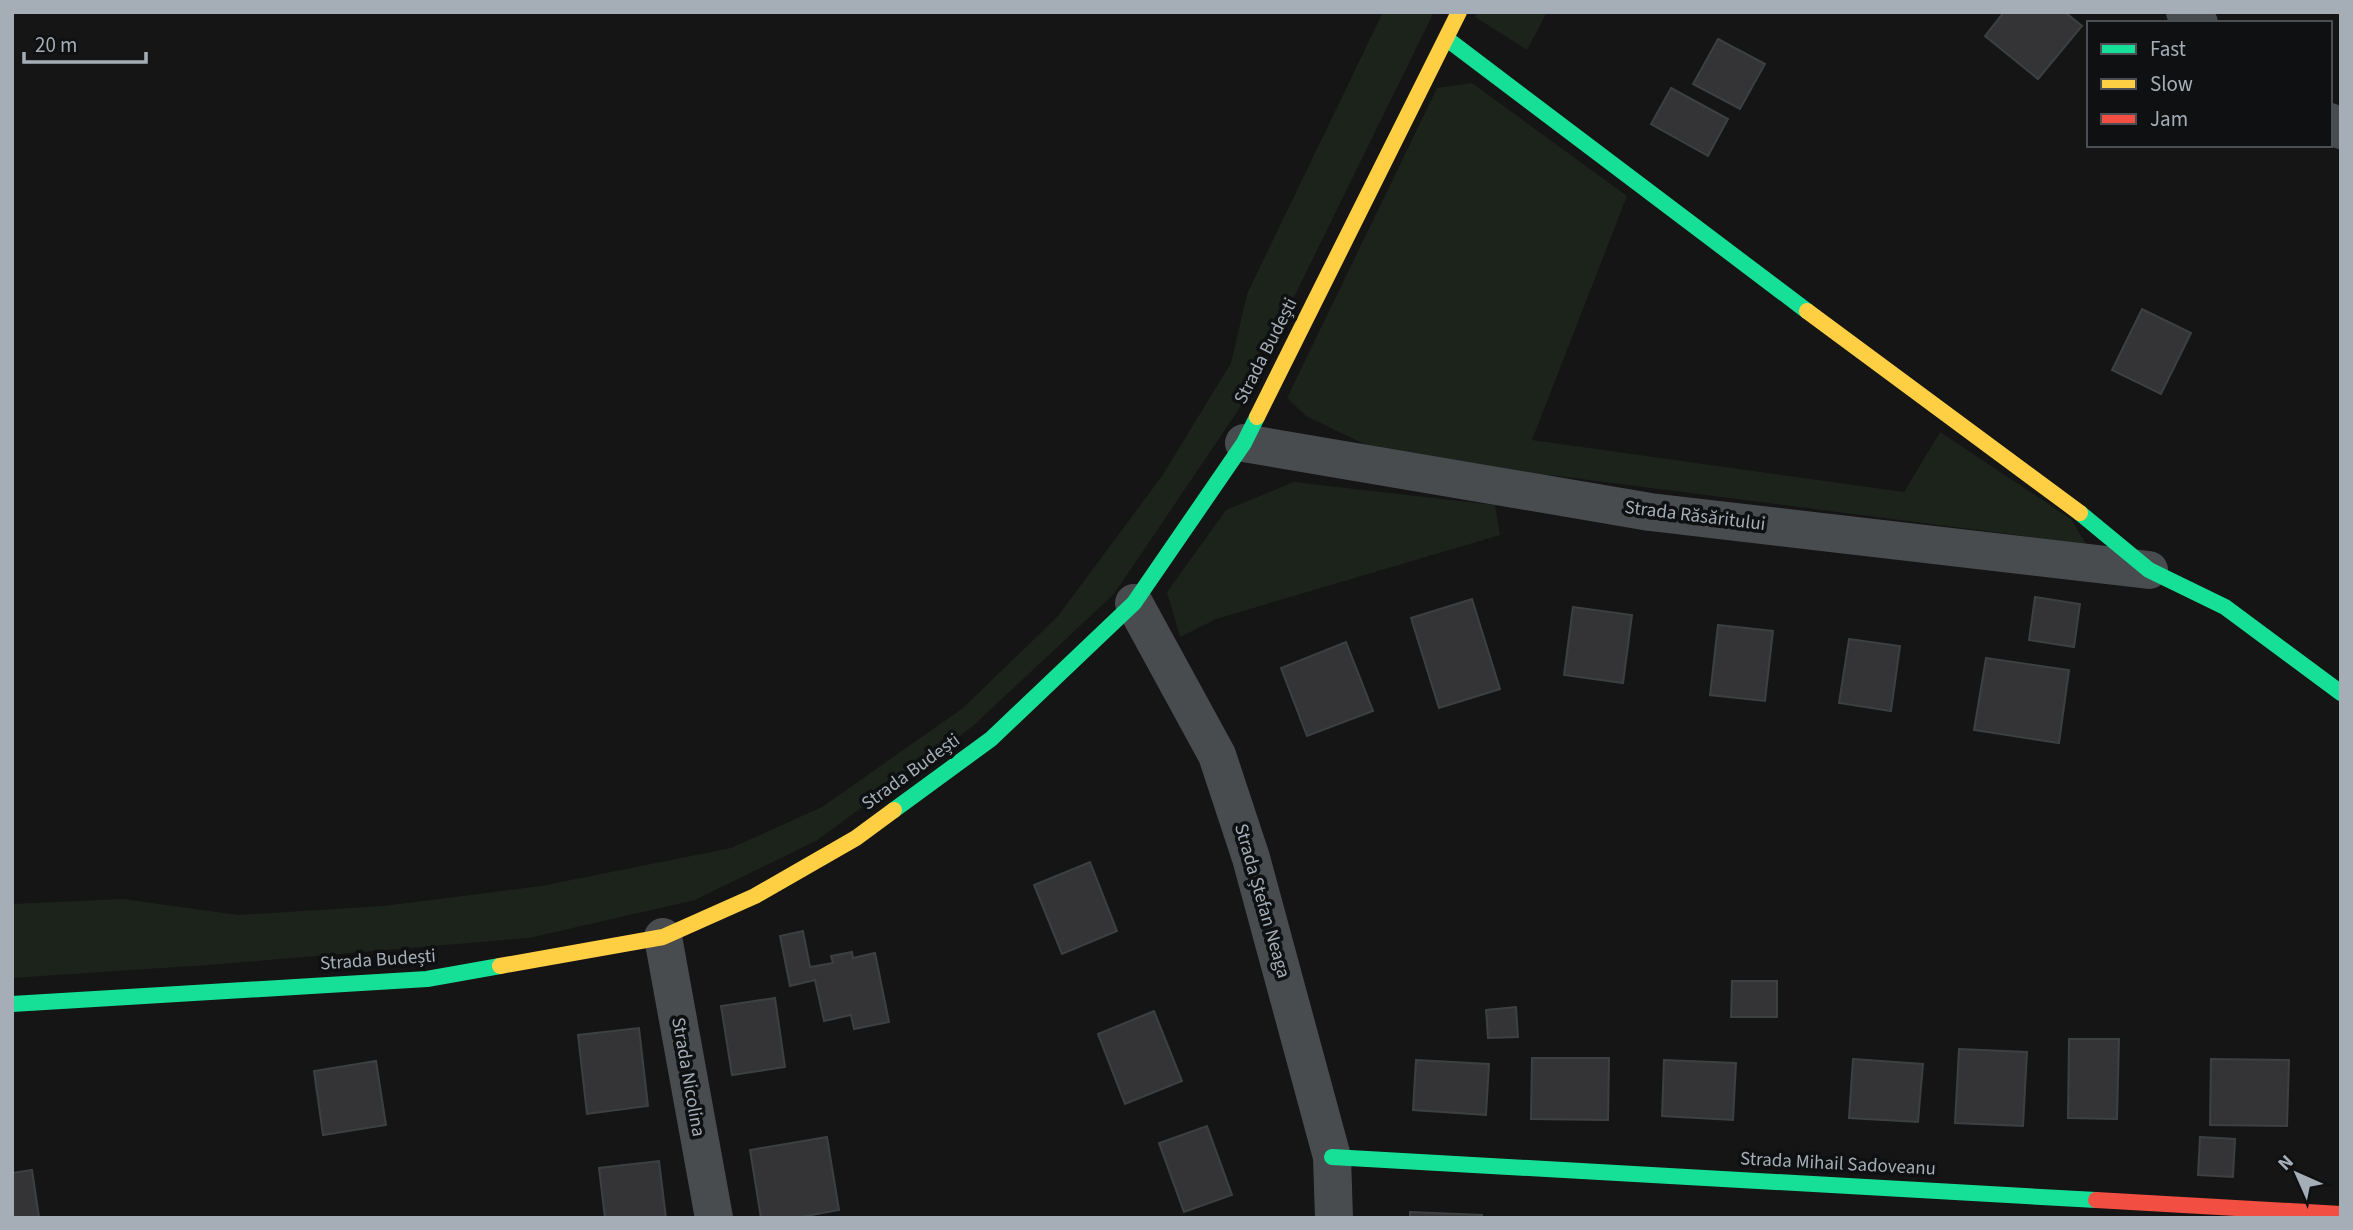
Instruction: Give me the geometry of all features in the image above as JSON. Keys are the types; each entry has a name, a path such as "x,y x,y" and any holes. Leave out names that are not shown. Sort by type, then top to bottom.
{"street":[{"name":"Strada Budești","path":"12,1004 427,979 663,937 755,896 856,838 990,739 1134,603 1244,443 1459,12"},
{"name":"Strada Răsăritului","path":"1447,39 1989,449 2081,513 2149,570 2225,607 2341,693"},
{"name":"Strada Răsăritului","path":"1244,443 1650,512 2149,570"},
{"name":"Strada Ștefan Neaga","path":"1134,603 1217,755 1251,858 1332,1157 1334,1218"},
{"name":"Strada Nicolina","path":"663,937 714,1218"},
{"name":"Strada Mihail Sadoveanu","path":"1332,1157 2341,1214"}],"shaded area":[{"path":"1383,12 1434,12 1239,409 1114,594 973,726 816,841 695,900 529,938 208,965 12,978 12,904 123,899 238,915 383,906 541,886 731,848 822,807 963,708 1058,616 1162,476 1231,363 1247,294"},
{"path":"1477,12 1547,12 1527,50 1475,17"},
{"path":"1472,83 1627,196 1532,440 1904,492 1940,432 2071,519 2086,544 1519,471 1368,446 1306,416 1287,398 1437,88"},
{"path":"1294,482 1495,505 1500,535 1216,619 1180,637 1167,592 1226,510"}],"building":[{"path":"2004,12 2065,12 2082,26 2038,79 1985,36"},
{"path":"1718,39 1765,64 1740,109 1693,84"},
{"path":"1671,88 1728,119 1708,156 1651,124"},
{"path":"2142,309 2191,333 2161,394 2112,370"},
{"path":"2035,597 2080,604 2074,647 2029,640"},
{"path":"1472,599 1500,689 1439,708 1411,618"},
{"path":"1573,607 1632,615 1623,683 1564,675"},
{"path":"1718,625 1773,631 1765,701 1710,695"},
{"path":"1849,639 1900,646 1891,711 1839,703"},
{"path":"1346,642 1373,711 1307,736 1281,668"},
{"path":"1986,658 2069,670 2059,743 1974,730"},
{"path":"1090,862 1117,931 1062,954 1034,885"},
{"path":"803,931 810,967 833,963 831,956 852,952 853,958 875,953 889,1022 854,1029 851,1015 824,1021 815,980 790,986 780,936"},
{"path":"1732,981 1777,981 1777,1017 1731,1017"},
{"path":"775,998 785,1067 732,1075 721,1006"},
{"path":"1516,1007 1518,1037 1488,1038 1486,1010"},
{"path":"1154,1011 1182,1081 1125,1104 1098,1034"},
{"path":"639,1028 648,1106 587,1114 578,1035"},
{"path":"2069,1039 2119,1039 2117,1119 2068,1118"},
{"path":"1959,1049 2027,1052 2023,1126 1955,1123"},
{"path":"1532,1058 1609,1058 1608,1120 1531,1119"},
{"path":"1853,1059 1923,1064 1918,1122 1849,1118"},
{"path":"2211,1059 2289,1060 2287,1126 2210,1125"},
{"path":"1416,1060 1489,1064 1486,1115 1413,1110"},
{"path":"1664,1060 1736,1063 1733,1120 1662,1116"},
{"path":"376,1061 386,1125 323,1135 314,1071"},
{"path":"1207,1126 1232,1195 1184,1212 1159,1143"},
{"path":"827,1137 839,1210 795,1218 761,1218 750,1150"},
{"path":"2200,1137 2235,1139 2233,1177 2198,1175"},
{"path":"659,1161 666,1218 605,1218 599,1168"},
{"path":"32,1170 39,1217 12,1218 12,1173"},
{"path":"1410,1212 1482,1215 1482,1218 1410,1218"}],"traffic: fast":[{"path":"1447,39 1807,311"},
{"path":"894,810 991,739 1134,603 1244,443 1257,417"},
{"path":"2080,513 2149,570 2225,607 2341,693"},
{"path":"12,1004 427,979 500,966"},
{"path":"1332,1157 2096,1200"}],"traffic: slow":[{"path":"1257,417 1459,12"},
{"path":"1807,311 2080,513"},
{"path":"500,966 663,937 755,896 856,838 894,810"}],"traffic: jam":[{"path":"2096,1200 2341,1214"}]}
